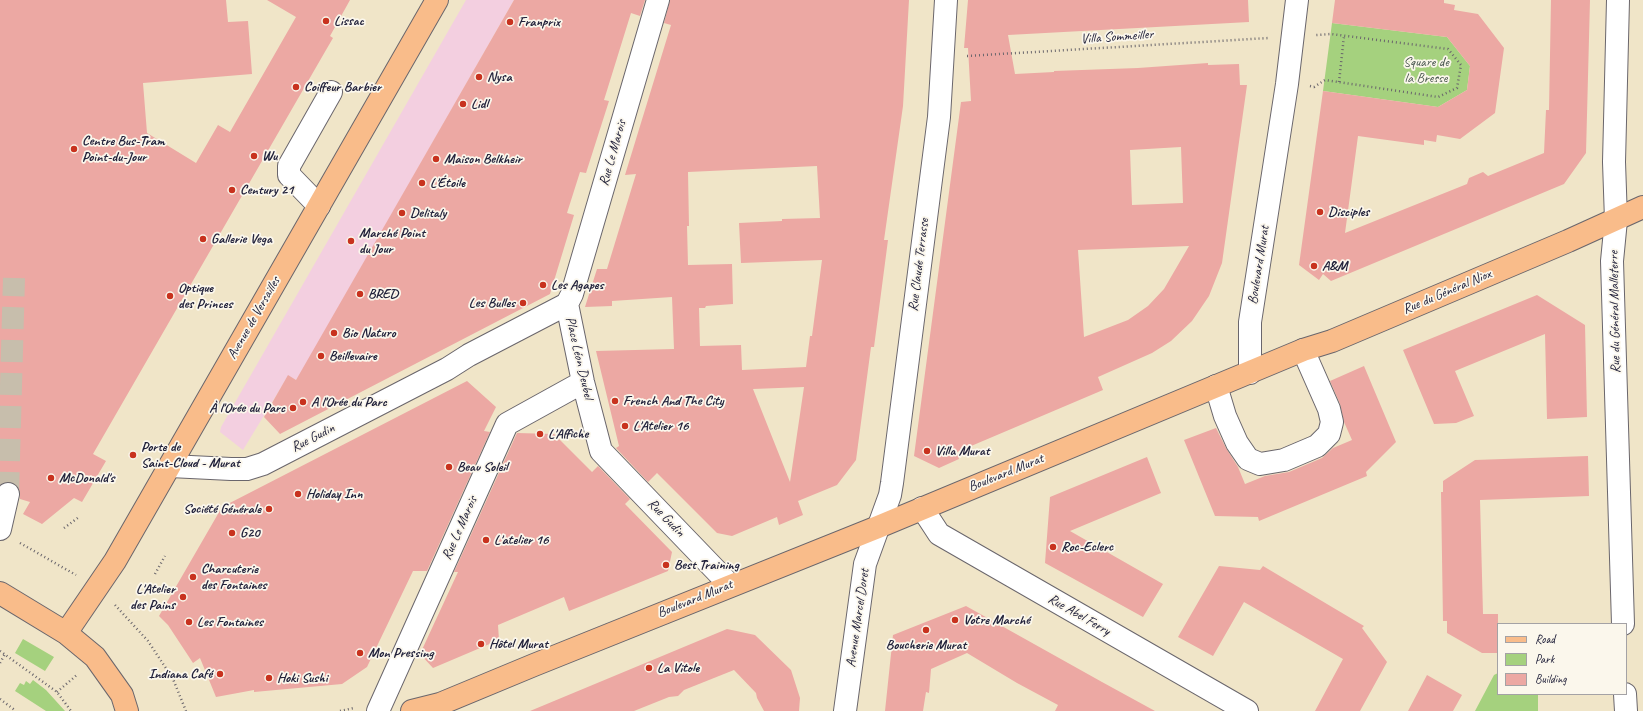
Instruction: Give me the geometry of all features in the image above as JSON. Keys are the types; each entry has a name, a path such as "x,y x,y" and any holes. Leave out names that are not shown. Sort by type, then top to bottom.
{"main road":[{"name":"Avenue de Versailles","path":"66,633 115,561 437,0"},
{"name":"Rue du Général Niox","path":"1250,373 1303,350 1346,335 1616,220 1643,207"},
{"name":"Boulevard Murat","path":"412,711 440,704 730,585 878,527 1250,373"},
{"path":"0,593 66,633 95,657 103,666 122,695 127,711"}],"street":[{"name":"Rue Le Marois","path":"567,304 574,287 658,0"},
{"name":"Rue Claude Terrasse","path":"878,527 890,495 892,483 939,116 946,0"},
{"name":"Boulevard Murat","path":"1250,373 1250,322 1286,84 1297,0"},
{"name":"Rue du Général Malleterre","path":"1618,0 1614,162 1616,220 1612,261 1623,623"},
{"path":"319,206 290,175 289,166 331,92"},
{"name":"Place Léon Deubel","path":"446,369 469,355 567,304 583,382 601,451"},
{"path":"1216,386 1237,443 1248,459 1260,464 1284,460 1317,446 1329,434 1332,422 1329,409 1303,350"},
{"name":"Rue Gudin","path":"170,466 247,469 263,464 446,369"},
{"name":"Rue Le Marois","path":"378,711 507,424 583,382"},
{"name":"Rue Gudin","path":"601,451 730,585"},
{"path":"7,534 8,494"},
{"name":"Rue Abel Ferry","path":"922,508 939,534 1247,711"},
{"name":"Avenue Marcel Doret","path":"845,711 864,564 878,527"},
{"path":"1625,695 1626,711"}],"path":[{"path":"1286,84 1314,87 1325,80 1438,97 1457,88 1461,66 1448,48 1331,34 1293,36"},
{"name":"Villa Sommeiller","path":"942,58 1293,36"},
{"path":"1339,82 1344,36"},
{"path":"64,528 79,517"},
{"path":"7,534 70,570"},
{"path":"155,574 165,556"},
{"path":"119,608 148,641 173,679 186,711"},
{"path":"0,651 57,692 71,711"},
{"path":"0,663 5,654"},
{"path":"57,692 78,674"},
{"path":"0,699 16,711"}],"shaded area":[{"name":"Marché Point du Jour","path":"466,0 514,0 301,373 296,380 288,376 243,450 220,432 221,427"}],"green space":[{"name":"Square de la Bresse","path":"1332,23 1447,37 1470,66 1467,90 1438,107 1323,91"},
{"path":"23,639 54,657 45,671 15,653"},
{"path":"1497,674 1497,695 1538,695 1538,711 1475,711 1494,675"},
{"path":"33,680 46,690 65,711 46,711 15,691 20,683 24,685 26,681 30,684"}],"building":[{"path":"0,0 226,0 228,22 248,21 252,74 143,83 147,133 196,163 218,125 230,132 296,17 267,0 350,0 330,36 333,38 93,454 106,461 82,502 74,498 42,524 23,514 30,502 20,499 20,491 16,485 10,482 5,482 0,485"},
{"path":"514,0 645,0 640,16 631,13 604,100 609,101 586,173 580,172 567,213 574,215 550,294 280,434 264,417 288,375 296,380"},
{"path":"670,0 909,0 903,106 884,240 888,240 874,347 871,347 856,460 837,485 798,501 803,515 779,525 777,517 732,536 717,533 657,473 648,482 616,448 619,446 596,351 674,349 672,297 612,301 612,306 585,307 597,269 607,269 636,174 625,175 671,25 664,23","holes":["817,166 820,218 782,219 782,221 739,223 741,263 822,260 812,336 810,336 806,367 742,370 741,345 700,346 699,308 733,304 732,264 688,265 688,172","804,387 790,482 753,389"]},
{"path":"968,0 1248,0 1249,22 1008,35 1015,74 1208,63 1208,65 1239,64 1240,85 1247,85 1222,263 1209,296 1192,321 1171,341 1152,353 1098,377 1103,390 957,452 959,459 939,468 914,456 961,102 971,101 968,48 964,48","holes":["1181,147 1183,203 1132,205 1130,150","1189,246 1164,289 1148,306 1128,320 1084,337 1078,250"]},
{"path":"1335,0 1444,0 1444,3 1455,5 1454,10 1478,14 1504,48 1495,113 1460,139 1437,135 1436,142 1424,140 1424,145 1358,136 1345,233 1467,184 1469,178 1483,172 1488,176 1544,153 1546,110 1549,110 1551,0 1590,0 1586,153 1564,184 1331,281 1323,274 1319,280 1299,265 1323,91 1438,107 1467,90 1470,66 1447,37 1332,23"},
{"path":"1537,295 1585,325 1587,417 1547,419 1545,334 1455,371 1474,416 1456,423 1434,424 1403,350"},
{"path":"1364,366 1396,442 1366,472 1367,476 1259,521 1258,517 1215,516 1184,440 1216,428 1238,467 1245,484 1265,476 1289,472 1322,458 1333,448 1352,440 1344,422 1340,404 1330,381"},
{"path":"467,381 496,407 484,431 490,432 427,571 413,571 367,667 342,684 254,692 254,690 216,697 200,658 193,663 168,625 159,616 222,507"},
{"path":"517,433 554,434 592,472 598,466 630,499 625,504 672,552 668,571 569,611 564,597 498,625 499,640 433,668 420,654 458,572 454,572"},
{"path":"1588,456 1589,496 1480,500 1483,614 1498,614 1497,653 1482,653 1447,633 1447,621 1443,621 1441,492 1443,492 1443,481 1475,460"},
{"path":"1147,457 1161,493 1070,531 1163,584 1143,617 1045,563 1050,497"},
{"path":"1219,566 1260,570 1263,566 1364,626 1362,628 1387,662 1360,711 1315,711 1343,659 1244,602 1213,656 1178,637"},
{"path":"966,606 1155,711 1055,711 1058,705 1017,683 967,653 931,669 929,693 926,692 923,711 885,711 893,635"},
{"path":"727,629 755,635 791,670 800,698 799,711 764,711 756,693 734,670 684,690 678,696 669,697 634,711 530,711"},
{"path":"1427,675 1462,695 1453,711 1408,711"}],"tunnel":[{"path":"8,494 14,278"}],"place":[{"name":"Lissac","path":"326,21"},
{"name":"Franprix","path":"510,22"},
{"name":"Nysa","path":"479,77"},
{"name":"Coiffeur Barbier","path":"296,87"},
{"name":"Lidl","path":"463,104"},
{"name":"Centre Bus-Tram Point-du-Jour","path":"74,149"},
{"name":"Wu","path":"254,156"},
{"name":"Maison Belkheir","path":"436,159"},
{"name":"L'Étoile","path":"422,183"},
{"name":"Century 21","path":"232,190"},
{"name":"Disciples","path":"1320,212"},
{"name":"Delitaly","path":"402,213"},
{"name":"Gallerie Vega","path":"203,239"},
{"name":"Marché Point du Jour","path":"351,241"},
{"name":"A&M","path":"1314,266"},
{"name":"Les Agapes","path":"543,285"},
{"name":"BRED","path":"360,294"},
{"name":"Optique des Princes","path":"170,296"},
{"name":"Les Bulles","path":"523,303"},
{"name":"Bio Naturo","path":"334,333"},
{"name":"Beillevaire","path":"321,356"},
{"name":"French And The City","path":"615,401"},
{"name":"A l'Orée du Parc","path":"303,402"},
{"name":"À l'Orée du Parc","path":"293,408"},
{"name":"L'Atelier 16","path":"625,426"},
{"name":"L'Affiche","path":"540,434"},
{"name":"Villa Murat","path":"927,451"},
{"name":"Porte de Saint-Cloud - Murat","path":"133,455"},
{"name":"Beau Soleil","path":"449,467"},
{"name":"McDonald's","path":"51,478"},
{"name":"Holiday Inn","path":"298,494"},
{"name":"Société Générale","path":"269,509"},
{"name":"G20","path":"232,533"},
{"name":"L'atelier 16","path":"486,540"},
{"name":"Roc-Eclerc","path":"1053,547"},
{"name":"Best Training","path":"666,565"},
{"name":"Charcuterie des Fontaines","path":"193,577"},
{"name":"L'Atelier des Pains","path":"183,597"},
{"name":"Votre Marché","path":"955,620"},
{"name":"Les Fontaines","path":"189,622"},
{"name":"Boucherie Murat","path":"926,630"},
{"name":"Hôtel Murat","path":"481,644"},
{"name":"Mon Pressing","path":"360,653"},
{"name":"La Vitole","path":"649,668"},
{"name":"Indiana Café","path":"220,674"},
{"name":"Hoki Sushi","path":"269,678"}]}
